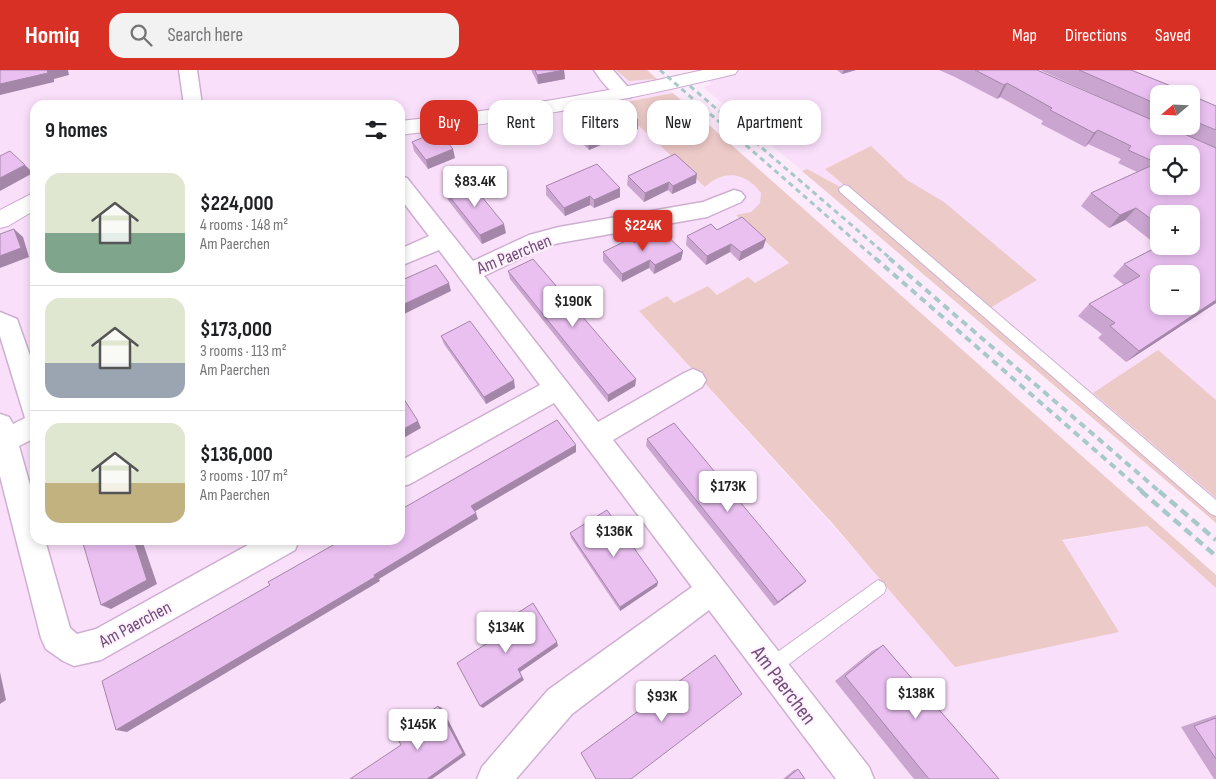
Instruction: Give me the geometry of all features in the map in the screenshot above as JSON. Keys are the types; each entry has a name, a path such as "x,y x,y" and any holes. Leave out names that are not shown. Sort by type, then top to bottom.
{"main road":[{"path":"405,127 502,114 624,93 728,70"},
{"path":"0,220 30,203"}],"street":[{"path":"188,70 192,100"},
{"path":"603,70 624,93"},
{"name":"Am Paerchen","path":"405,190 857,779"},
{"name":"Am Paerchen","path":"469,272 537,241 707,209 734,197"},
{"path":"405,256 443,239"},
{"path":"0,321 9,326 30,395"},
{"path":"595,437 693,380"},
{"path":"405,472 557,388"},
{"name":"Am Paerchen","path":"30,427 2,433 30,537"},
{"name":"Am Paerchen","path":"32,545 57,638 74,650 101,644 276,545"},
{"path":"494,779 560,702 712,590"}],"lane":[{"path":"844,189 1216,509"},
{"path":"771,667 878,588"}],"shaded area":[{"path":"0,70 616,70 629,81 657,79 673,93 637,100 563,100 563,145 637,145 637,124 647,133 647,145 660,145 704,186 714,178 727,175 741,176 754,183 761,193 760,203 751,212 737,215 789,264 755,283 748,277 717,295 708,286 674,303 667,296 639,311 889,588 1119,632 1061,541 1147,526 1216,588 1216,779 0,779"},
{"path":"616,70 647,70 657,79 629,81"},
{"path":"695,70 1216,70 1216,509 807,169 802,171 771,145 821,145 821,100 719,101 703,87 712,84"},
{"path":"673,93 681,100 647,100 647,134 637,124 636,100"},
{"path":"709,125 719,134 719,145 732,145 1216,575 1216,588 1147,526 1062,540 1119,632 955,667 833,524 639,311 667,296 674,303 708,286 717,295 748,277 755,283 789,263 736,215 751,212 760,203 761,193 755,186 741,177 727,175 719,177 705,187 659,145 709,145"},
{"path":"871,146 907,180 944,202 1037,280 990,308 825,169"},
{"path":"807,169 844,189 1216,509 1216,523 802,171"},
{"path":"1158,350 1216,400 1216,498 1093,393"}],"building":[{"path":"0,70 47,70 48,73 0,84"},
{"path":"535,70 564,70 537,75"},
{"path":"975,70 1037,70 1150,119 1150,135 1186,135 1216,148 1216,300 1200,311 1200,265 1150,265 1150,315 1193,315 1139,351 1110,326 1115,323 1089,304 1140,276 1124,264 1150,251 1150,255 1200,255 1200,205 1150,205 1150,218 1136,208 1120,215 1091,193 1150,166 1150,195 1200,195 1200,145 1150,145 1150,160 1128,150 1131,146 1098,130 1094,133 1050,110 1052,108 1007,83 1004,85"},
{"path":"1079,70 1131,70 1168,85 1150,85 1150,101"},
{"path":"1200,99 1216,106 1216,130 1200,124"},
{"path":"420,139 420,145 450,145 453,149 426,160 412,142"},
{"path":"10,151 25,165 0,178 0,156"},
{"path":"675,154 697,174 673,186 669,182 645,193 628,176"},
{"path":"597,164 620,188 594,200 590,196 564,208 546,186"},
{"path":"469,181 504,224 480,235 445,191"},
{"path":"742,217 766,239 741,252 731,244 707,256 687,236 711,224 717,230"},
{"path":"14,229 21,248 0,256 0,234"},
{"path":"661,230 683,251 655,265 650,260 622,274 603,252 630,239 634,243"},
{"path":"533,259 636,379 608,395 508,271"},
{"path":"436,265 449,283 405,304 405,279"},
{"path":"470,321 514,380 484,397 441,336"},
{"path":"405,401 418,421 405,428"},
{"path":"557,420 576,445 471,506 476,513 374,575 375,577 116,730 102,681 270,585 268,582 333,545 405,545 405,507"},
{"path":"674,423 806,581 778,602 647,439"},
{"path":"607,510 658,582 620,607 570,533"},
{"path":"83,545 136,545 147,580 101,605"},
{"path":"533,603 557,642 518,669 522,677 480,706 457,663 498,636 493,629"},
{"path":"883,645 999,779 929,779 845,676"},
{"path":"715,655 742,694 631,779 596,779 581,753"},
{"path":"438,706 463,753 427,779 350,779 401,745 396,735"},
{"path":"1216,718 1216,759 1194,726"},
{"path":"798,769 805,779 786,779"}],"railway":[{"path":"660,70 876,259"},
{"path":"690,86 891,259"},
{"path":"875,258 1143,492"},
{"path":"889,258 1160,492"},
{"path":"1141,491 1216,556"},
{"path":"1159,491 1216,540"}]}
